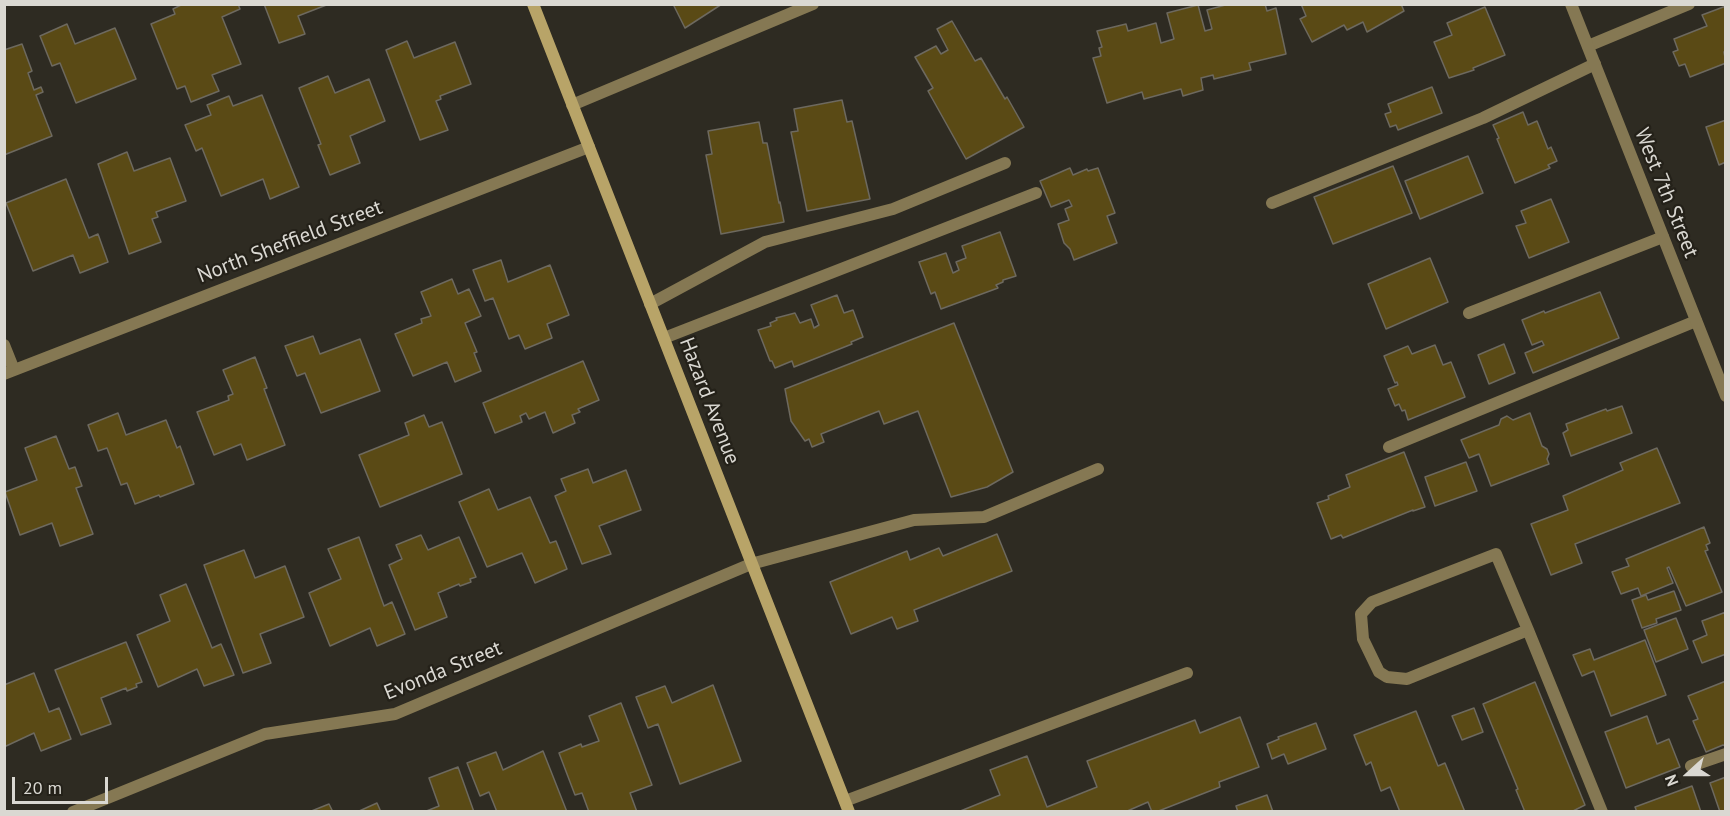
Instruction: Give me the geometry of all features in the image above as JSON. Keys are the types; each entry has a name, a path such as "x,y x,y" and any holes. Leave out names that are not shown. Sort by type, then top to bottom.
{"street":[{"name":"Hazard Avenue","path":"533,4 847,806"},
{"path":"572,105 795,8 813,4"},
{"name":"West 7th Street","path":"1571,4 1725,396"},
{"path":"1588,46 1689,4"},
{"path":"1272,203 1483,118 1595,64"},
{"name":"North Sheffield Street","path":"9,372 589,147"},
{"path":"650,303 765,242 893,209 1005,163"},
{"path":"664,338 1036,193"},
{"path":"1469,314 1663,237"},
{"path":"1389,447 1696,321"},
{"path":"4,345 9,372"},
{"name":"Evonda Street","path":"73,812 265,734 395,714 751,564 914,520 984,517 1098,469"},
{"path":"1528,630 1407,679 1387,678 1379,672 1363,639 1361,614 1372,602 1496,554 1528,630 1602,812"},
{"path":"847,806 1187,673"},
{"path":"1691,766 1725,754"}],"building":[{"path":"183,4 238,4 240,9 222,17 241,64 212,75 219,91 191,102 185,86 177,89 151,24 175,14 173,9"},
{"path":"264,4 329,4 298,16 305,34 279,43"},
{"path":"673,4 722,4 685,28"},
{"path":"1229,4 1265,4 1267,11 1276,8 1286,54 1249,63 1251,70 1214,79 1213,75 1201,78 1203,90 1183,96 1181,89 1144,99 1142,92 1107,103 1093,58 1101,56 1099,48 1102,47 1097,31 1126,24 1128,31 1156,23 1161,43 1174,39 1167,13 1198,5 1205,31 1212,29 1207,10"},
{"path":"1301,4 1401,4 1404,11 1367,32 1363,22 1347,30 1344,25 1312,42 1300,19 1306,16"},
{"path":"1726,6 1726,51 1724,52 1726,63 1690,77 1685,64 1679,66 1673,52 1678,50 1674,39 1707,26 1702,15"},
{"path":"1485,7 1505,55 1473,68 1474,70 1449,78 1434,42 1452,35 1447,23"},
{"path":"952,21 975,61 981,58 1024,127 966,159 928,91 933,88 915,57 936,46 941,54 948,50 937,29"},
{"path":"67,24 75,44 115,28 136,79 76,103 60,63 52,66 40,36"},
{"path":"407,41 414,58 455,42 471,84 440,96 441,99 436,101 448,130 420,140 386,50"},
{"path":"22,44 32,71 28,73 34,90 41,87 43,92 36,95 52,136 4,155 4,50"},
{"path":"328,76 335,93 369,79 385,121 350,136 360,163 330,175 318,145 321,144 299,88"},
{"path":"1432,87 1442,113 1398,130 1396,125 1390,127 1385,114 1391,112 1388,104"},
{"path":"262,95 299,187 270,199 263,179 221,196 202,148 196,151 185,125 211,115 207,105 229,96 233,106"},
{"path":"842,100 847,122 852,121 870,199 807,211 791,132 798,131 794,109"},
{"path":"1523,112 1528,125 1537,121 1548,149 1551,147 1557,161 1548,165 1550,168 1515,183 1493,125"},
{"path":"1726,120 1726,162 1719,165 1706,127"},
{"path":"759,122 763,143 767,143 784,222 721,234 706,155 712,154 708,131"},
{"path":"127,152 134,171 170,158 186,201 156,212 158,217 152,219 161,242 129,254 98,164"},
{"path":"1468,156 1483,193 1420,219 1405,181"},
{"path":"1393,166 1412,213 1333,244 1314,197"},
{"path":"1070,168 1073,175 1087,169 1088,171 1098,168 1115,213 1107,216 1117,243 1074,260 1070,249 1064,243 1058,224 1069,220 1065,209 1072,206 1069,200 1051,207 1040,181"},
{"path":"66,179 89,238 98,234 108,262 80,273 73,255 33,271 6,203"},
{"path":"1551,199 1569,242 1529,258 1516,226 1526,223 1521,211"},
{"path":"1000,232 1016,276 1003,280 996,285 998,288 941,309 935,292 931,294 919,262 946,253 953,273 959,270 956,262 966,258 962,246"},
{"path":"1430,258 1448,302 1386,329 1368,284"},
{"path":"501,260 508,282 550,265 569,315 547,324 552,338 525,349 519,335 509,339 493,298 485,301 473,270"},
{"path":"452,279 458,294 469,289 481,316 465,323 477,352 474,353 481,371 455,382 447,362 413,376 395,334 422,323 421,319 431,316 421,292"},
{"path":"1600,292 1619,338 1533,373 1525,353 1544,345 1542,341 1532,345 1522,320"},
{"path":"837,295 844,313 853,310 863,337 851,342 852,344 794,367 792,361 775,368 758,330 771,326 770,323 777,320 776,318 795,313 800,323 811,319 814,328 819,325 811,305"},
{"path":"954,323 1013,472 987,487 951,497 918,411 884,424 879,411 821,434 824,442 812,447 809,439 805,441 791,421 785,389"},
{"path":"313,336 320,354 360,339 380,391 321,413 305,373 297,376 285,346"},
{"path":"1504,344 1515,373 1489,384 1478,355"},
{"path":"1435,345 1443,365 1451,362 1465,397 1408,420 1405,410 1402,411 1399,404 1395,406 1388,389 1398,385 1397,382 1395,383 1384,356 1408,346 1412,354"},
{"path":"255,357 267,388 264,389 285,445 247,460 241,444 214,455 197,412 229,400 228,396 233,394 223,370"},
{"path":"583,361 599,400 578,409 580,412 572,415 575,423 553,433 545,412 529,419 526,413 520,416 522,422 495,433 483,403"},
{"path":"1622,406 1632,433 1571,456 1563,433 1568,430 1566,424 1606,409 1607,411"},
{"path":"118,413 126,435 166,420 177,448 180,446 194,484 135,504 127,483 121,485 107,448 98,451 88,425"},
{"path":"1530,413 1542,446 1549,454 1547,459 1549,464 1491,486 1479,454 1469,458 1461,440 1499,425 1501,419 1507,416 1513,420"},
{"path":"424,415 429,427 442,422 462,474 380,507 359,455 409,435 405,423"},
{"path":"56,436 69,469 75,467 82,486 76,488 93,534 60,546 52,523 20,535 5,492 37,480 25,448"},
{"path":"1657,448 1680,503 1575,544 1582,563 1551,575 1531,524 1568,510 1563,496 1623,470 1620,463"},
{"path":"1404,452 1425,507 1343,538 1341,535 1331,539 1317,503 1350,487 1346,475"},
{"path":"1466,462 1477,491 1435,506 1425,477"},
{"path":"588,469 593,483 626,470 641,510 599,526 611,554 582,564 555,496 566,491 561,479"},
{"path":"489,489 498,510 530,497 550,543 556,541 567,569 535,583 522,553 487,567 459,502"},
{"path":"1704,527 1710,543 1706,545 1708,550 1705,551 1722,592 1686,606 1669,567 1667,568 1673,583 1641,596 1638,588 1621,594 1612,572 1629,566 1626,559"},
{"path":"997,534 1012,571 914,610 918,621 897,629 892,617 851,634 830,582 907,551 910,560 939,548 943,556"},
{"path":"421,535 428,550 459,537 476,577 470,579 471,582 460,586 459,584 438,593 447,617 415,630 389,565 402,559 396,545"},
{"path":"359,537 384,606 392,602 405,634 377,646 370,628 330,646 309,593 341,579 328,549"},
{"path":"244,550 255,578 285,566 304,617 260,634 271,663 243,673 204,565"},
{"path":"186,584 212,648 221,644 234,675 204,686 197,669 158,687 137,635 170,621 160,595"},
{"path":"1674,591 1681,610 1656,619 1657,623 1642,628 1632,600 1646,595 1648,600"},
{"path":"1726,612 1726,654 1702,663 1693,641 1707,635 1702,621"},
{"path":"1676,618 1688,649 1656,662 1644,630"},
{"path":"1645,640 1666,695 1611,716 1594,671 1582,676 1573,655 1590,649 1594,660"},
{"path":"126,642 142,682 127,691 126,688 101,698 111,724 81,735 55,670"},
{"path":"34,673 49,712 59,708 71,739 41,751 34,733 4,747 4,685"},
{"path":"1726,681 1726,746 1723,745 1706,752 1693,721 1698,719 1688,696"},
{"path":"1535,682 1585,805 1571,812 1525,812 1516,790 1518,789 1483,704"},
{"path":"713,685 741,761 680,784 658,724 648,728 636,697 665,686 672,703"},
{"path":"621,703 652,785 630,793 637,812 589,812 582,793 575,795 559,753 581,744 582,747 599,741 589,716"},
{"path":"1474,708 1483,732 1462,740 1452,716"},
{"path":"1416,711 1438,766 1445,763 1465,812 1400,812 1390,787 1381,791 1371,762 1366,765 1354,735"},
{"path":"1647,716 1657,744 1669,739 1680,767 1626,788 1605,732"},
{"path":"1240,717 1259,767 1219,782 1220,787 1156,812 1152,812 1148,802 1125,812 958,812 1000,795 990,770 1027,756 1047,807 1097,787 1087,761 1195,720 1200,733"},
{"path":"1316,723 1326,749 1288,764 1284,754 1272,759 1267,744 1279,739 1278,737"},
{"path":"543,751 567,812 497,812 489,792 480,796 467,763 496,752 503,770"},
{"path":"458,767 474,812 424,812 439,806 429,778"},
{"path":"1726,777 1726,812 1720,812 1710,783"},
{"path":"1692,786 1701,812 1637,812 1635,807"},
{"path":"1267,795 1273,812 1238,812 1236,806"},
{"path":"377,803 381,812 357,812"},
{"path":"329,804 333,812 309,812"}]}
